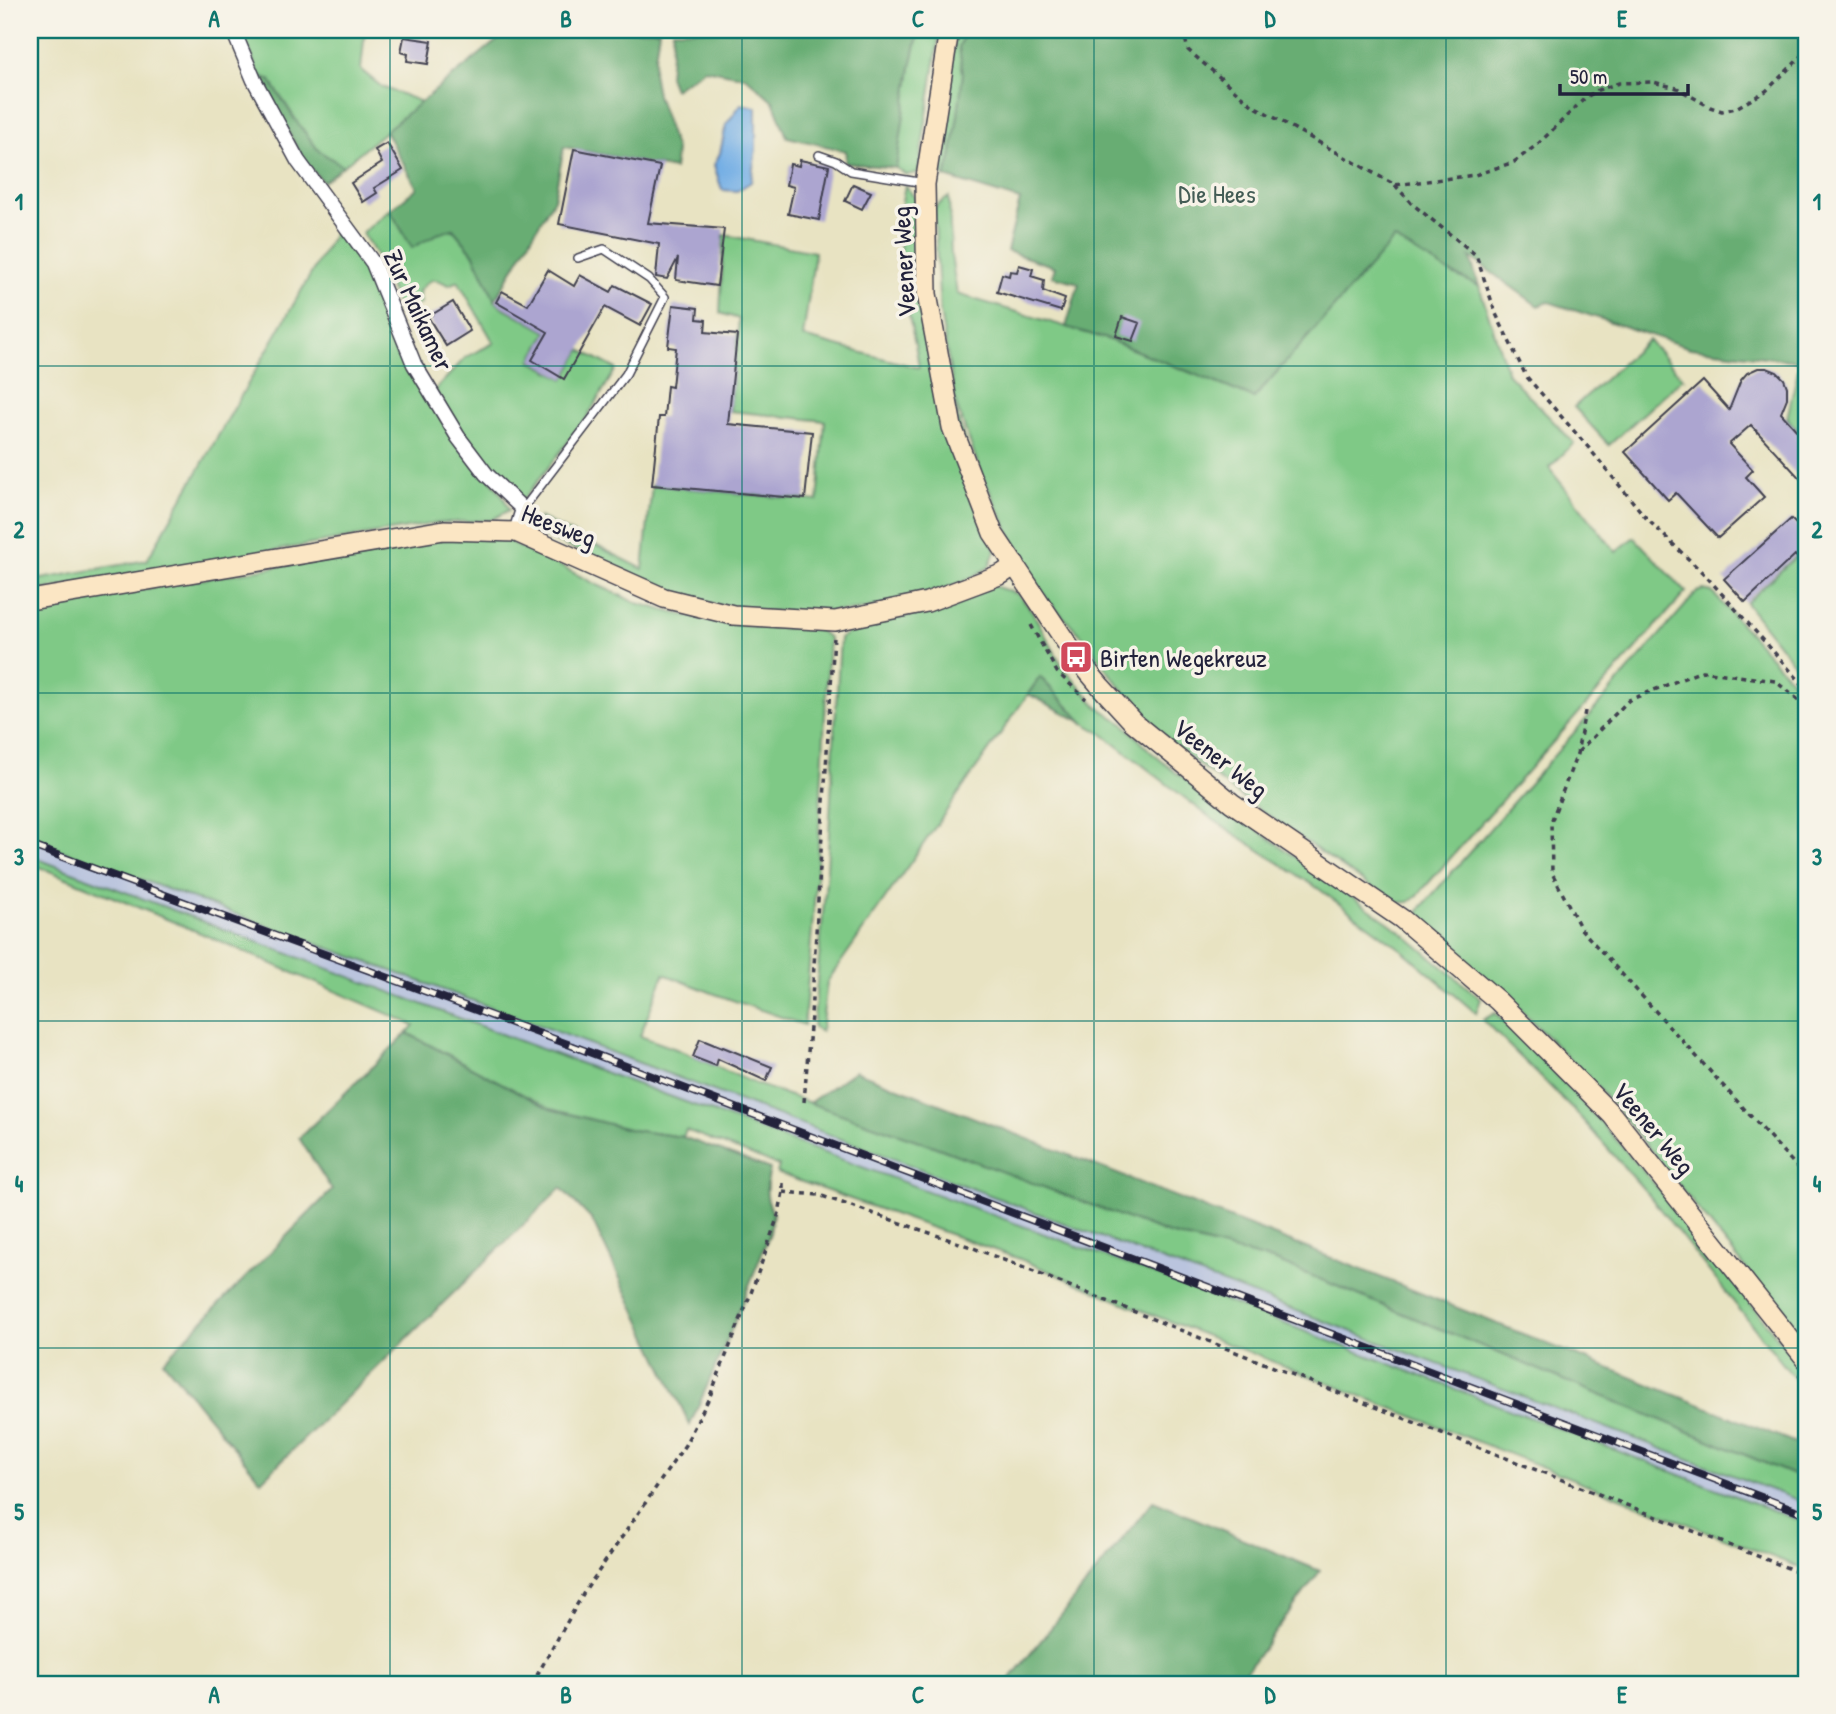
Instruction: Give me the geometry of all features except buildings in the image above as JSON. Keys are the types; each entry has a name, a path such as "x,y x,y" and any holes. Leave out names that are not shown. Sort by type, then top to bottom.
{"main road":[{"name":"Veener Weg","path":"949,30 925,184 927,294 952,427 993,533 1076,657 1133,722 1232,803 1402,919 1498,1001 1612,1115 1802,1366"},
{"name":"Heesweg","path":"30,600 444,530 516,532 664,598 733,615 835,621 927,602 1002,573 1015,565"}],"street":[{"name":"Zur Maikamer","path":"233,30 254,80 298,162 373,262 414,364 452,426 486,474 523,509"},
{"path":"516,532 523,509"}],"lane":[{"path":"819,155 836,161 851,171 925,184"},
{"path":"523,509 626,374 665,297 649,279 604,249 578,258"}],"path":[{"path":"496,30 537,30"},
{"path":"1183,30 1188,50 1251,105 1395,185 1411,203 1476,255 1496,314 1526,376 1647,519 1705,575 1806,688"},
{"path":"1395,185 1475,175 1514,162 1538,144 1585,98 1598,89 1619,83 1653,82 1677,88 1722,111 1737,108 1766,91 1806,52"},
{"path":"1027,617 1057,672 1091,704"},
{"path":"804,1102 835,621"},
{"path":"1577,754 1629,700 1702,671 1775,681 1806,706"},
{"path":"1585,712 1577,754 1551,822 1552,873 1581,929 1806,1177"},
{"path":"532,1684 583,1594 685,1445 724,1361 775,1225 783,1192 783,1178"},
{"path":"783,1192 819,1195 971,1247 1806,1575"},
{"path":"1802,1366 1806,1384"}],"shaded area":[{"path":"30,839 515,1016 1806,1503 1806,1523 1186,1286 522,1042 30,856"}],"green space":[{"path":"239,30 365,30 361,70 382,87 422,102 343,166 319,151 270,80 258,75"},
{"path":"567,30 659,30 653,72 657,95 676,150 674,169 564,147 554,199 495,300 473,253 453,229 437,234 412,248 390,210 417,188 385,131 500,38"},
{"path":"673,30 919,30 896,168 845,163 846,151 787,137 773,101 746,77 705,69 674,89 669,76"},
{"path":"919,30 940,30 918,173 906,175 896,168"},
{"path":"966,30 959,47 963,73 951,159 945,177 938,170 955,39"},
{"name":"Die Hees","path":"966,30 1068,35 1098,30 1175,34 1187,33 1188,30 1806,30 1806,362 1690,348 1549,302 1538,306 1470,257 1479,286 1451,273 1394,239 1254,398 1107,339 1066,327 1079,283 1052,276 1055,267 1007,251 1020,200 945,177 951,159 963,73 959,47"},
{"path":"258,75 270,80 319,151 343,166 323,182 304,161"},
{"path":"905,185 915,198 917,272 995,551 989,567 961,583 910,600 857,610 814,613 744,610 689,599 541,535 539,517 643,569 652,485 818,501 825,421 730,411 739,319 720,313 724,235 815,252 803,337 919,368 901,263 900,231"},
{"path":"949,197 951,255 957,294 1107,339 1254,398 1394,238 1451,273 1479,286 1508,374 1574,443 1549,468 1616,552 1634,537 1686,592 1409,902 1394,903 1236,793 1156,731 1083,637 1048,601 1020,554 982,475 956,404 940,312 934,208"},
{"path":"390,210 412,247 453,229 473,253 499,305 547,332 531,361 564,379 581,350 616,369 586,419 522,501 462,435 435,390 466,357 494,343 458,281 449,285 435,280 429,281 419,291 421,303 400,314 379,259 362,233"},
{"path":"339,225 369,274 411,368 504,498 509,510 491,520 437,523 30,592 30,581 147,560"},
{"path":"1648,340 1683,378 1609,445 1574,407"},
{"path":"1800,361 1806,362 1806,440 1787,418"},
{"path":"466,535 508,540 637,603 715,621 770,628 816,628 829,638 817,869 804,1025 664,974 640,1036 756,1084 928,1144 1169,1234 1276,1261 1806,1480 1806,1503 515,1016 30,839 30,608"},
{"path":"1795,557 1806,569 1806,679 1746,603"},
{"path":"994,586 1018,594 1032,611 1063,667 1097,706 1126,726 1175,772 1399,930 1481,999 1476,1013 1402,950 1319,889 1212,819 1101,733 1084,723 1040,677 827,982 821,1032 813,1028 827,868 840,638 863,624 913,615"},
{"path":"1697,592 1712,592 1806,696 1806,1343 1614,1105 1520,1009 1419,922 1419,910"},
{"path":"1040,677 1084,723 1028,694"},
{"path":"30,856 522,1042 1186,1286 1806,1523 1806,1570 1138,1309 1020,1259 777,1173 779,1166 686,1130 683,1137 632,1130 550,1109 407,1033 414,1025 30,863"},
{"path":"1495,1013 1619,1142 1695,1233 1806,1374 1806,1393 1647,1193 1573,1109 1483,1020"},
{"path":"407,1033 550,1109 632,1130 683,1137 770,1169 767,1192 773,1213 770,1233 690,1425 592,1220 561,1188 261,1481 163,1361 332,1190 299,1138"},
{"path":"855,1071 1806,1447 1806,1480 1276,1261 1169,1234 928,1144 809,1103"},
{"path":"1153,1501 1320,1571 1237,1684 1006,1684"}],"water":[{"path":"741,104 756,107 756,148 751,182 737,191 722,190 714,165 720,153 726,125"}],"railway":[{"path":"30,845 573,1046 1806,1514"}],"place":[{"name":"Birten Wegekreuz","path":"1076,657"}]}
